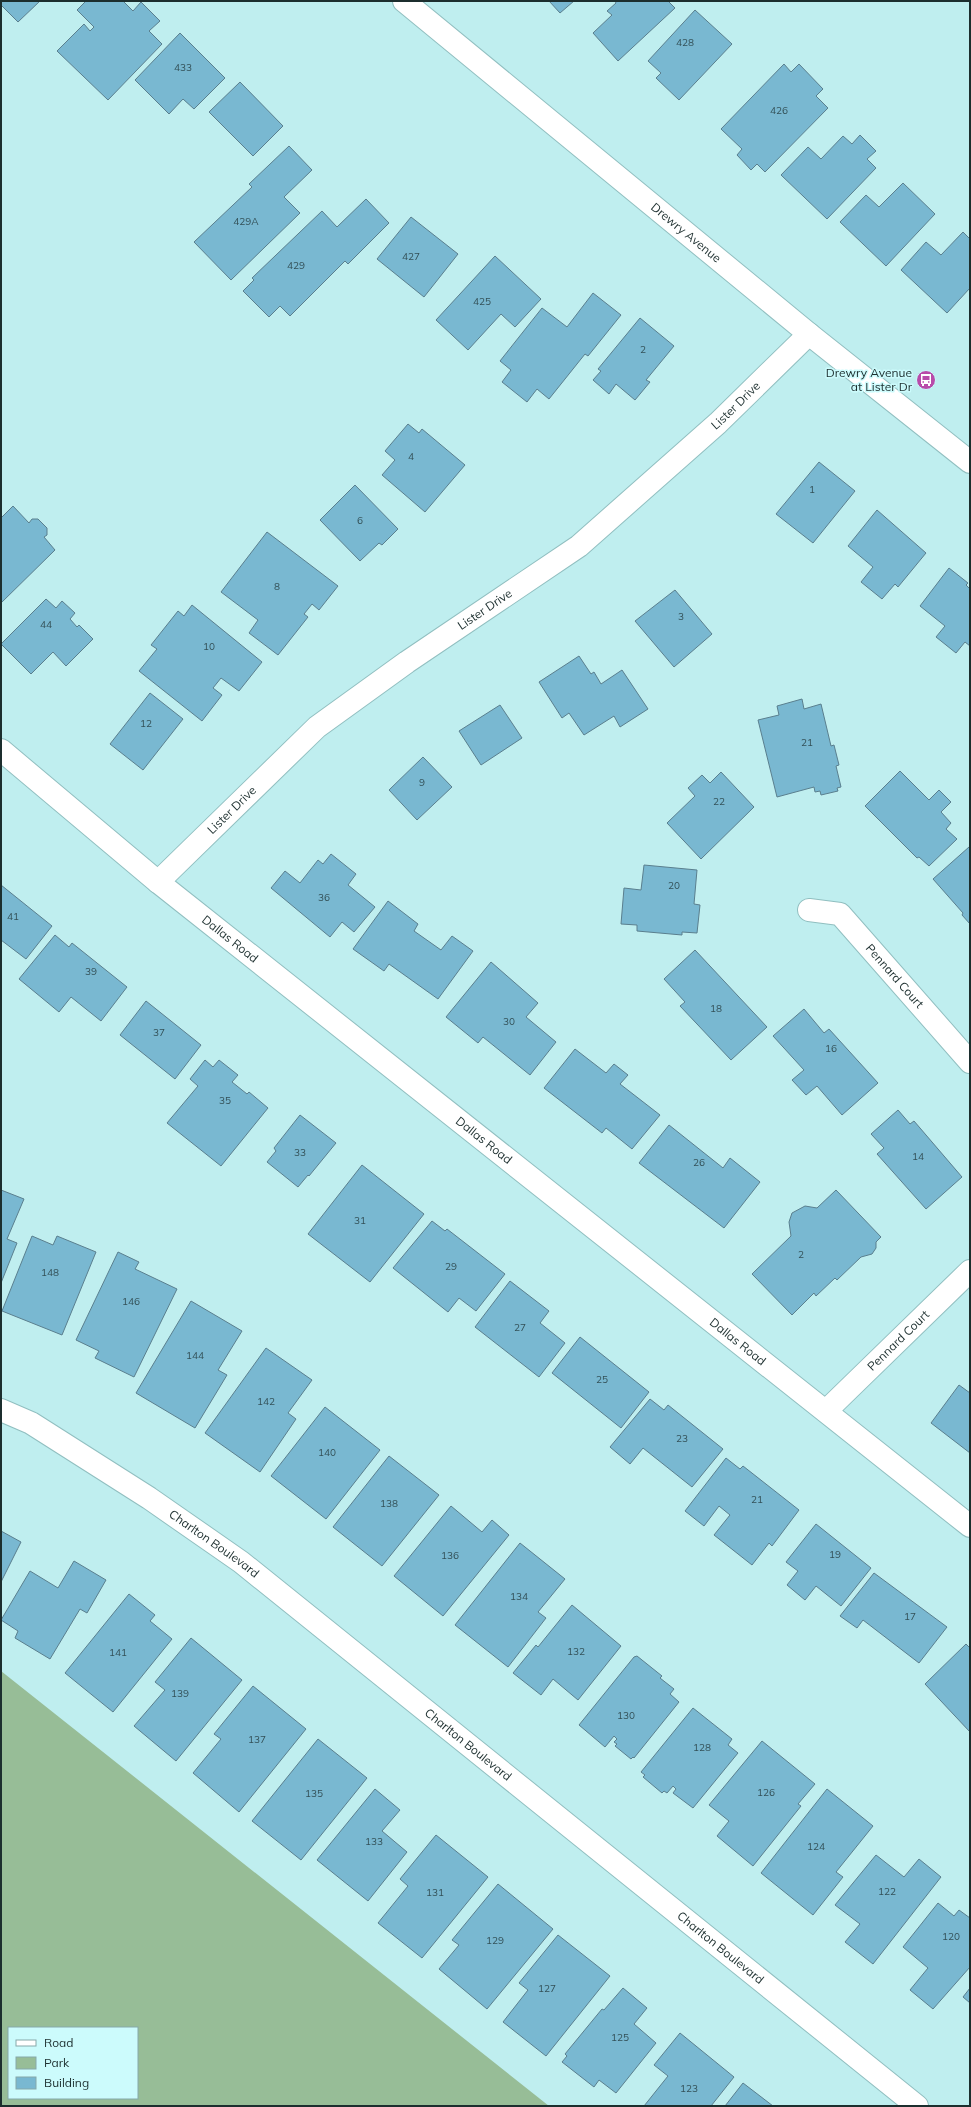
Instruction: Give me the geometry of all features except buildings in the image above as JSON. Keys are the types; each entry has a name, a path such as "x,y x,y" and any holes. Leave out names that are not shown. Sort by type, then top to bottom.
{"street":[{"name":"Drewry Avenue","path":"404,1 809,334 970,462"},
{"name":"Lister Drive","path":"158,882 317,727 406,662 579,546 718,423 809,334"},
{"name":"Dallas Road","path":"1,750 158,882 970,1526"},
{"name":"Pennard Court","path":"809,910 840,914 970,1062"},
{"name":"Pennard Court","path":"826,1411 970,1271"},
{"name":"Charlton Boulevard","path":"1,1410 31,1422 149,1498 241,1562 917,2106"}],"green space":[{"path":"1,1671 549,2106 1,2106"}],"place":[{"name":"Drewry Avenue at Lister Dr","path":"926,380"}]}
